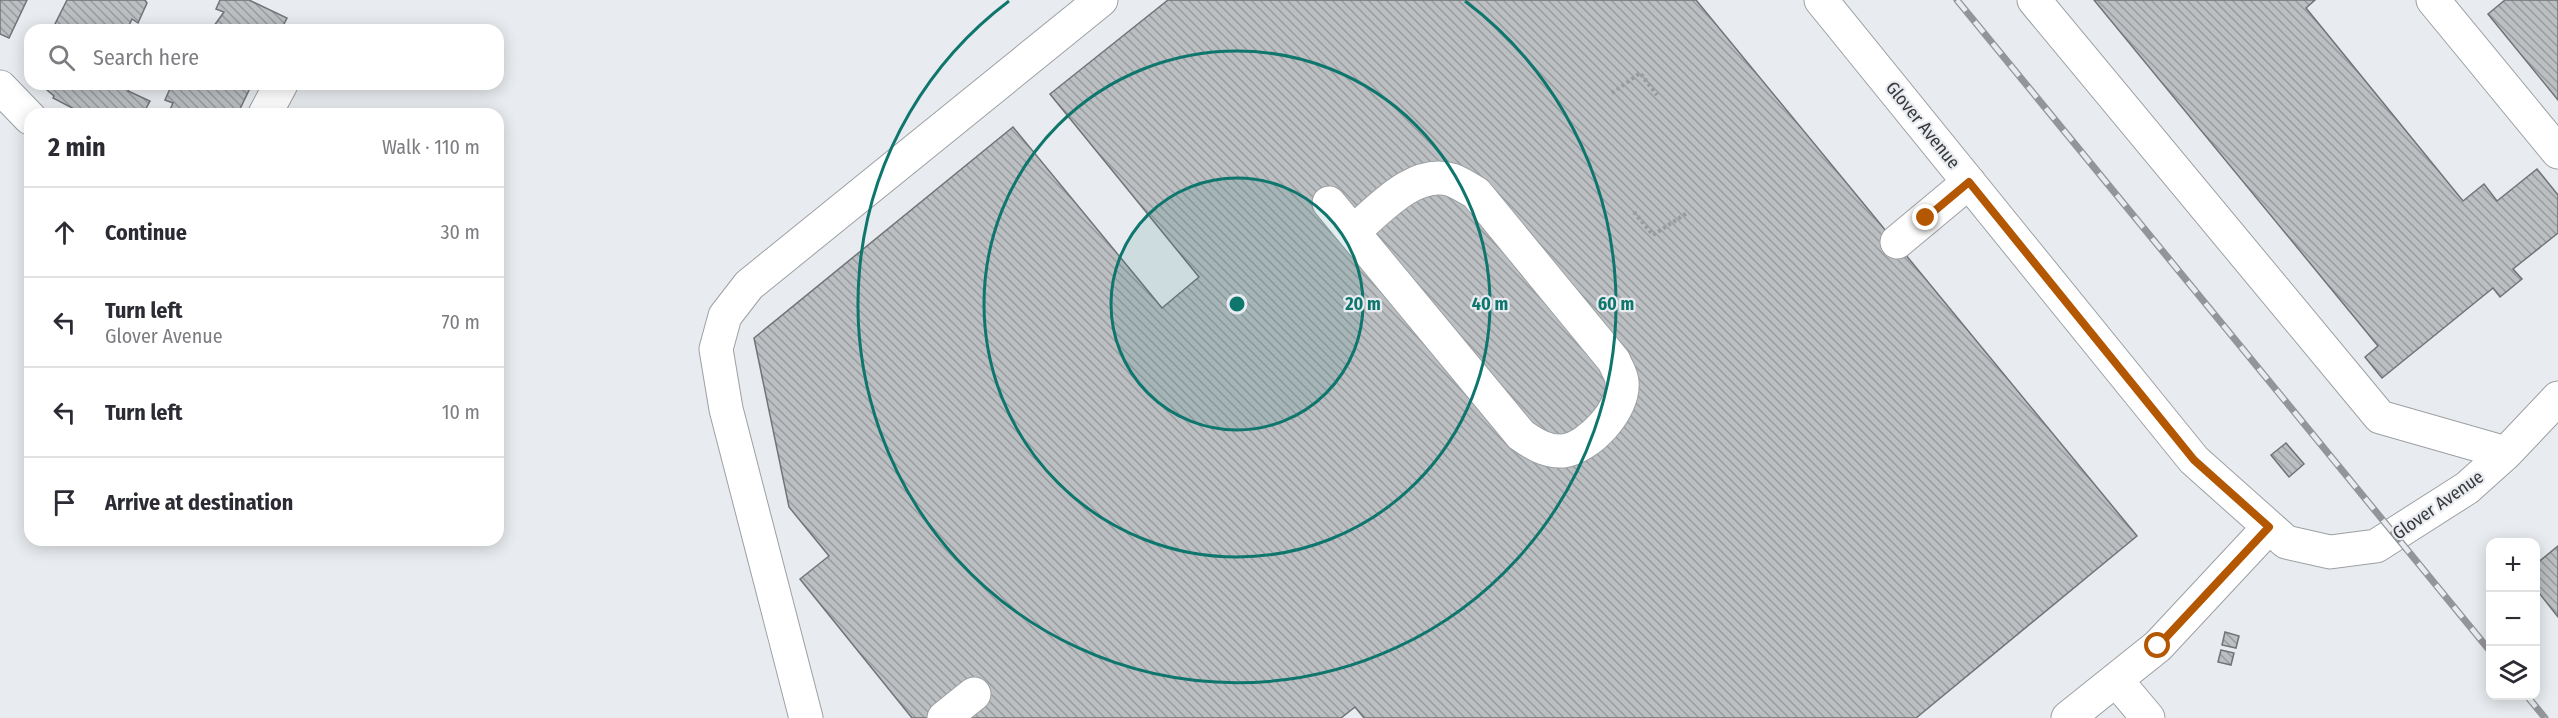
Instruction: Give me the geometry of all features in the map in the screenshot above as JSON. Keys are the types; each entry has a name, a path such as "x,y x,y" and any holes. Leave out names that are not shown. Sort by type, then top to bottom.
{"street":[{"path":"806,718 726,409 716,349 724,315 749,285 1101,0"},
{"name":"Glover Avenue","path":"1821,0 2194,460 2286,542 2330,552 2376,546 2467,488 2506,453 2558,398"},
{"path":"2034,0 2380,417 2506,453"},
{"path":"2433,0 2558,152"},
{"path":"0,87 24,112"},
{"path":"268,108 278,90"},
{"path":"1329,203 1353,232 1521,435 1539,448 1564,451 1596,435 1619,404 1622,382 1614,361 1476,194 1451,180 1423,180 1398,194 1353,232"},
{"path":"1897,242 1969,182"},
{"path":"2068,718 2158,646 2269,527"},
{"path":"2116,680 2148,718"},
{"path":"944,718 974,694"}],"path":[{"path":"1612,93 1640,73 1657,95"},
{"path":"1634,212 1653,235 1686,213"}],"building":[{"path":"0,0 27,0 9,38 0,34"},
{"path":"67,0 145,0 147,3 138,23 132,19 130,24 55,24"},
{"path":"220,0 249,0 287,18 284,24 215,24 224,12 216,9"},
{"path":"1168,0 1696,0 2137,536 1916,718 1364,718 1355,707 1341,718 912,718 800,579 829,556 789,507 754,338 1013,127 1162,308 1199,277 1050,94"},
{"path":"2094,0 2315,0 2306,8 2463,201 2484,184 2497,201 2537,169 2558,195 2558,233 2513,269 2522,279 2500,297 2493,288 2382,378 2365,357 2378,346"},
{"path":"2505,0 2558,0 2558,100 2488,14"},
{"path":"47,90 129,90 150,101 146,108 72,108 53,98 54,96"},
{"path":"169,90 249,90 240,108 171,108 173,103 165,100"},
{"path":"2286,443 2304,464 2289,477 2271,455"},
{"path":"2558,546 2558,617 2540,594 2540,561"},
{"path":"2225,632 2239,636 2236,648 2222,645"},
{"path":"2221,650 2234,653 2231,665 2218,662"}],"railway":[{"path":"1957,0 2486,646"},
{"path":"2530,700 2545,718"}],"route":[{"path":"1926,218 1969,182 2194,460 2269,527 2158,646"}]}
